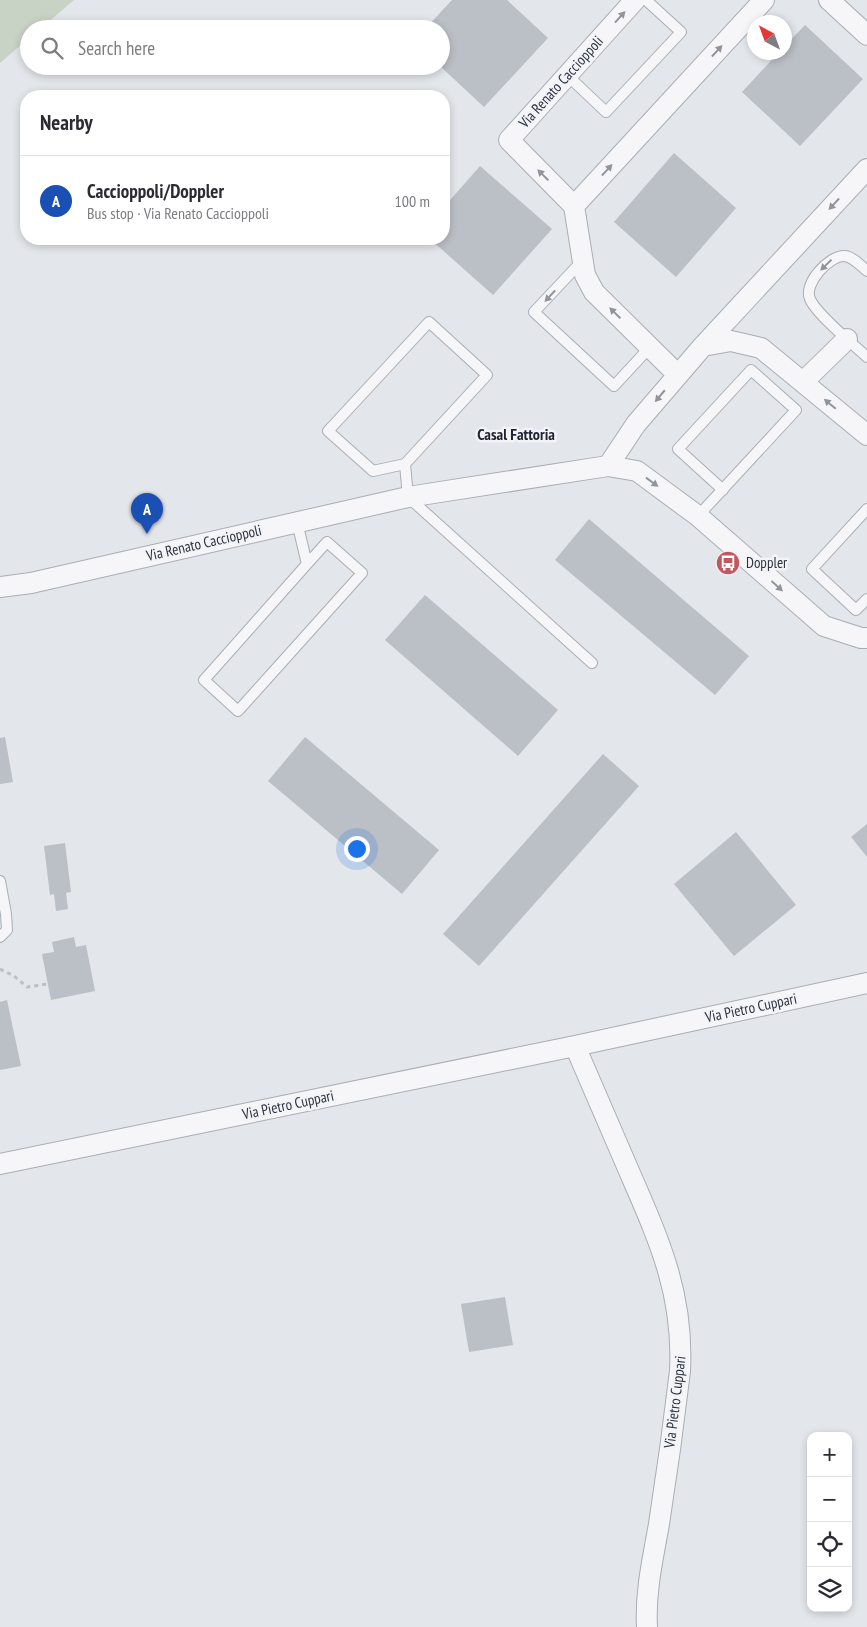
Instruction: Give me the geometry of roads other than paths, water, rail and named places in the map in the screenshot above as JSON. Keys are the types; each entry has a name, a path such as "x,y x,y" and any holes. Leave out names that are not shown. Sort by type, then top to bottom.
{"street":[{"name":"Via Renato Caccioppoli","path":"574,206 509,140 635,0"},
{"path":"678,375 594,292 585,274 574,206 764,0"},
{"path":"829,0 866,31"},
{"path":"608,466 636,424 703,346 867,169"},
{"path":"803,382 847,339"},
{"path":"703,346 731,341 761,348 867,435"},
{"name":"Via Renato Caccioppoli","path":"0,587 31,583 408,498 608,466 637,471 698,516 824,626 860,638 867,638"},
{"name":"Via Pietro Cuppari","path":"0,1164 576,1046 867,983"},
{"name":"Via Pietro Cuppari","path":"576,1046 658,1238 678,1310 681,1350 680,1371 649,1580 647,1627"}],"lane":[{"path":"567,75 606,112 681,32 646,0"},
{"path":"867,271 850,258 845,256 837,257 824,267 809,286 808,291 811,303 867,357"},
{"path":"583,260 534,312 614,386 650,347"},
{"path":"405,464 372,472 328,431 429,322 487,375 405,464 408,498 592,663"},
{"path":"698,516 723,490 796,410 751,370 678,449 723,490"},
{"path":"867,509 812,570 856,610 867,598"},
{"path":"297,522 307,564"},
{"path":"328,542 362,573 238,711 204,680 307,564 328,542"},
{"path":"0,881 7,930 0,937"}],"place":[{"name":"Caccioppoli/Doppler","path":"147,534"},
{"name":"Doppler","path":"728,563"}],"district":[{"name":"Casal Fattoria","path":"516,434"}]}
